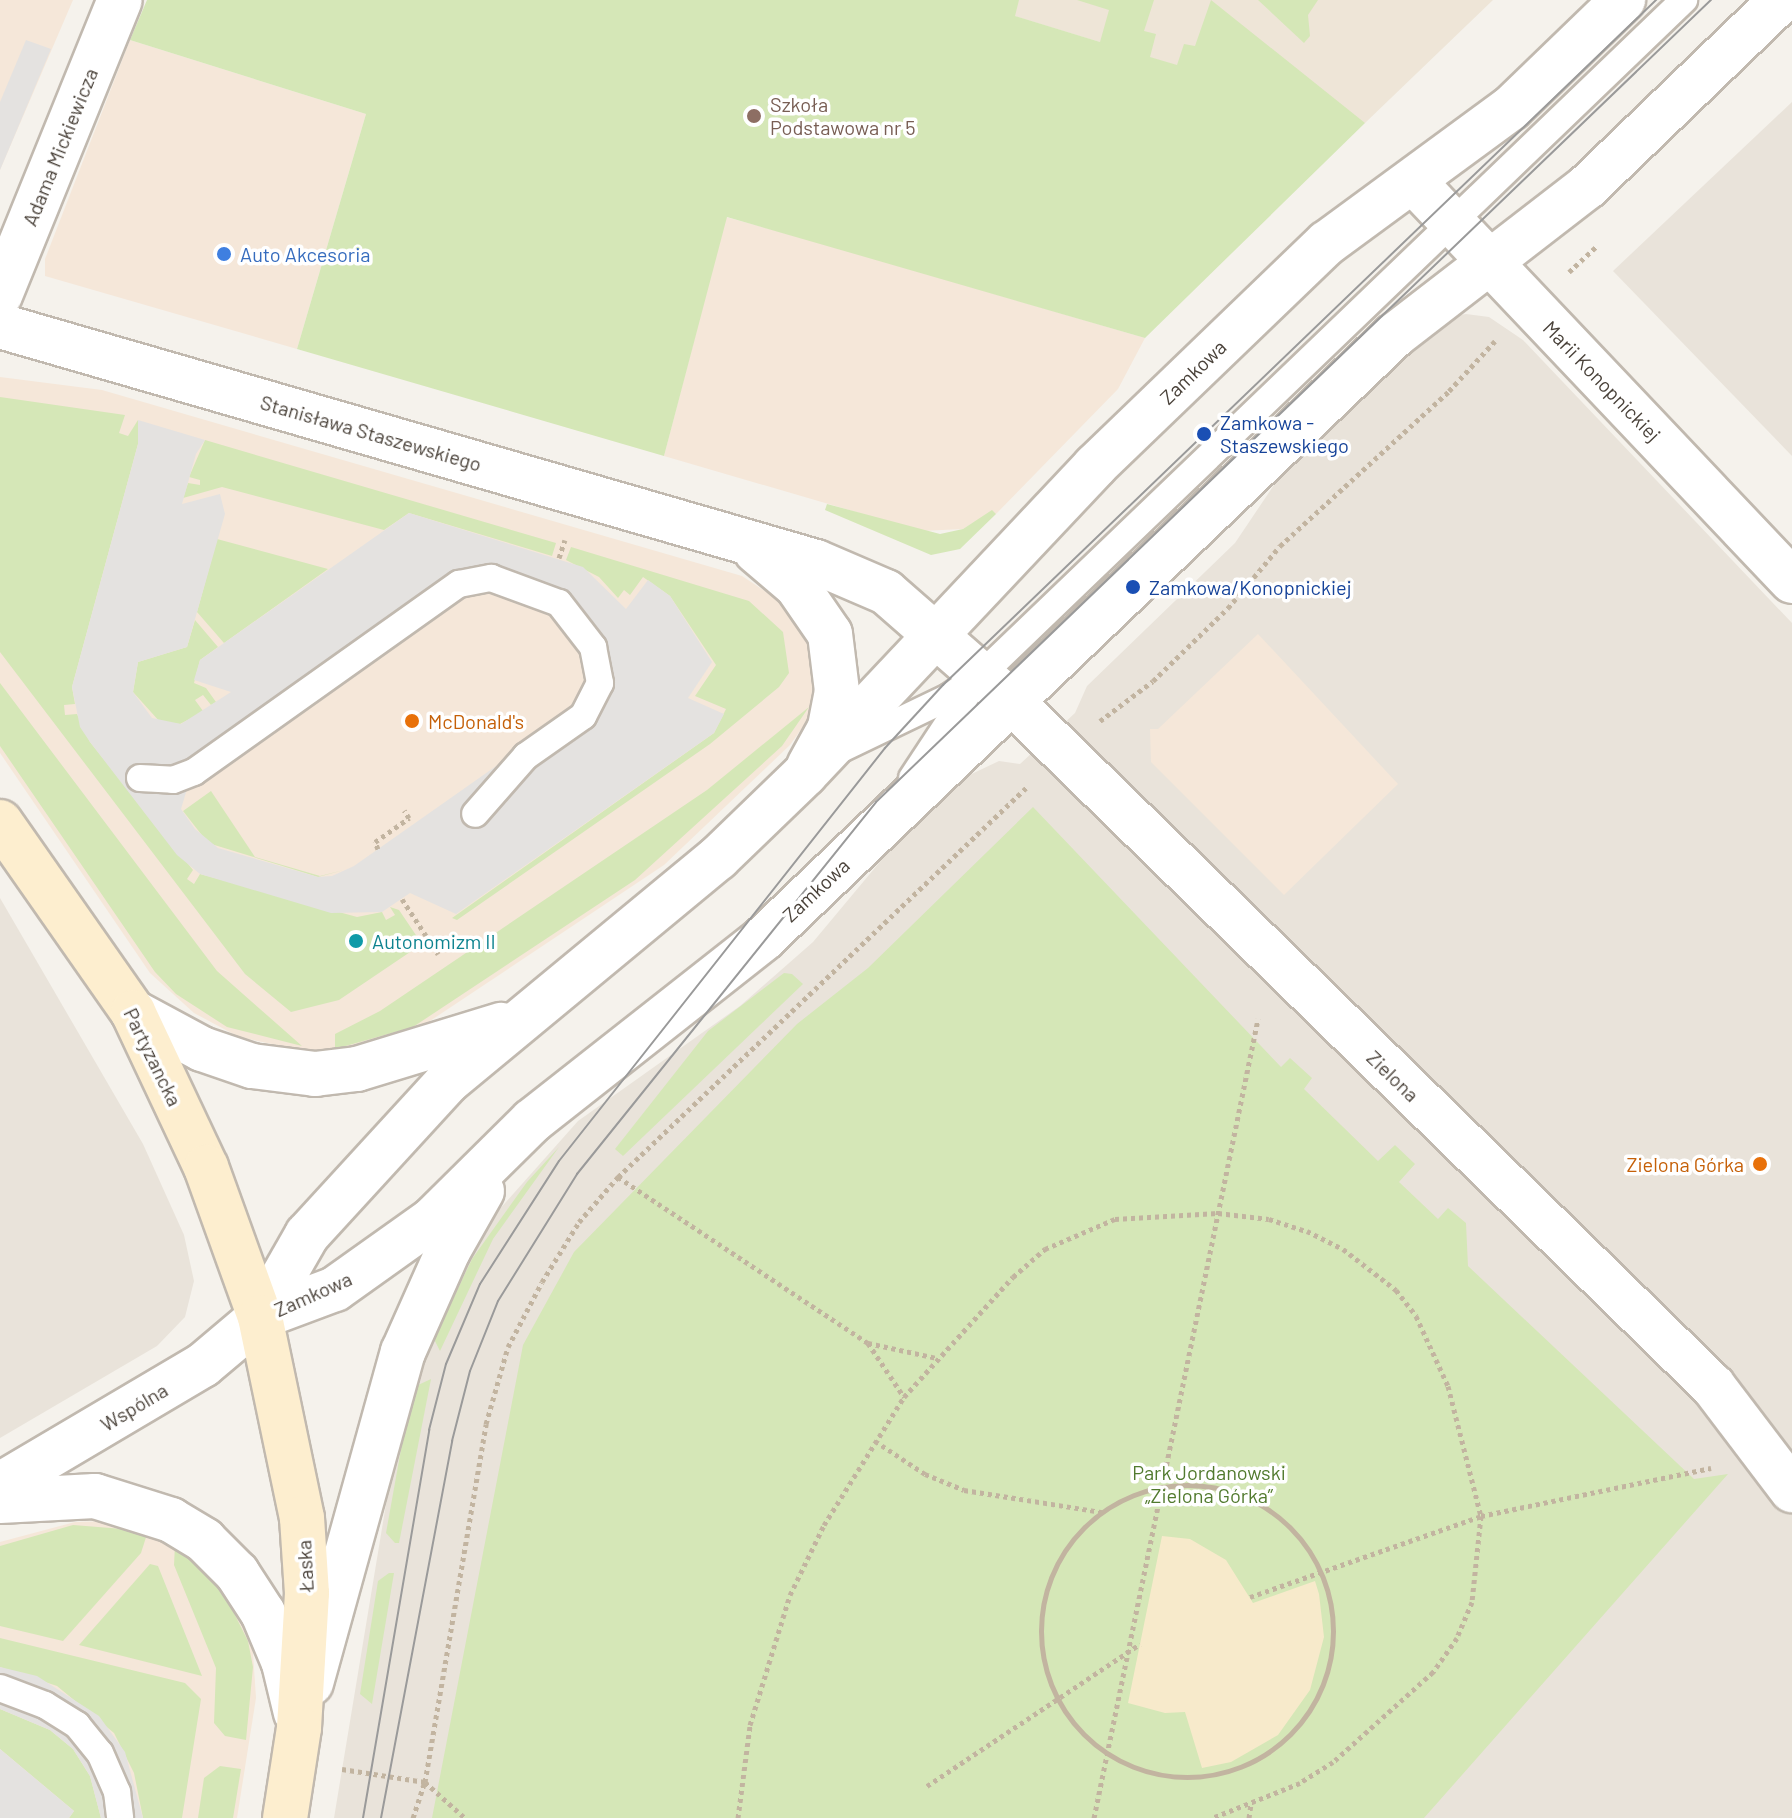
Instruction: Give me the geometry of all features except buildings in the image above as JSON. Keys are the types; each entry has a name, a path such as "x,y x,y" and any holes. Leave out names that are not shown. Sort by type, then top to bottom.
{"main road":[{"name":"Partyzancka","path":"0,822 133,1012 206,1167 260,1317"},
{"name":"Łaska","path":"260,1317 302,1518 307,1593 299,1728 285,1818"}],"street":[{"name":"Adama Mickiewicza","path":"0,295 120,0"},
{"name":"Zamkowa","path":"260,1317 307,1235 447,1082 519,1020 648,920 805,774 1095,466 1327,243 1511,108 1623,0"},
{"name":"Zamkowa","path":"260,1317 335,1289 382,1260 433,1219 532,1121 763,939 857,852 997,689 1394,336 1593,181 1781,0"},
{"name":"Marii Konopnickiej","path":"1413,181 1792,581"},
{"name":"Stanisława Staszewskiego","path":"0,326 855,575 886,592 997,689"},
{"name":"Stanisława Staszewskiego","path":"741,540 797,586 830,634 837,691 830,728 805,774"},
{"name":"Zielona","path":"997,689 1713,1386 1792,1490"},
{"path":"133,1012 202,1049 239,1062 315,1074 357,1069 519,1020"},
{"path":"299,1728 391,1391 419,1310 476,1201 532,1121"},
{"name":"Wspólna","path":"0,1485 192,1372 260,1317"},
{"path":"0,1501 95,1496 159,1515 204,1540 237,1573 263,1613 284,1663 299,1728"}],"lane":[{"path":"805,774 997,689 1452,223 1684,0"},
{"path":"140,778 173,780 194,772 459,584 491,578 559,603 593,647 600,683 583,716 526,756 475,814"},
{"path":"0,1688 45,1705 77,1725 100,1753 117,1792 120,1818"}],"path":[{"path":"1097,724 1153,681 1228,608 1280,546 1494,346"},
{"path":"559,558 563,545"},
{"path":"413,1818 425,1782 486,1424 508,1347 579,1222 618,1177 1032,782"},
{"path":"378,849 375,842 409,818 404,810"},
{"path":"402,899 438,954"},
{"path":"1094,1818 1258,1019"},
{"path":"618,1177 868,1343 937,1358"},
{"path":"738,1818 750,1725 786,1608 824,1525 904,1397 1013,1277 1045,1249 1082,1230 1115,1219 1218,1213 1269,1219 1307,1231 1343,1249 1396,1290 1435,1353 1470,1457 1481,1516 1472,1602 1457,1638 1433,1672 1333,1762 1251,1804 1212,1818"},
{"path":"868,1343 904,1397"},
{"path":"875,1441 925,1474 964,1490 1103,1512"},
{"path":"1250,1597 1481,1516 1718,1467"},
{"path":"1161,1486 1227,1490 1254,1502 1297,1536 1321,1573 1332,1627 1329,1655 1306,1716 1285,1740 1260,1759 1204,1777 1150,1774 1107,1753 1087,1738 1059,1699 1041,1641 1043,1606 1067,1548 1103,1512 1161,1486"},
{"path":"927,1786 1140,1644"},
{"path":"342,1769 425,1782 465,1818"},
{"path":"1249,1818 1251,1804"}],"shaded area":[{"path":"0,0 73,0 0,170"},
{"path":"597,0 1493,0 1365,123 1014,16"},
{"path":"26,40 51,49 0,170 0,102"},
{"path":"130,40 366,114 297,349 45,276 45,259"},
{"path":"1792,102 1792,456 1613,271"},
{"path":"726,217 1145,338 1118,389 996,514 992,511 963,529 921,531 664,456"},
{"path":"1454,316 1489,317 1523,340 1792,623 1792,1818 334,1818 391,1474 412,1386 469,1253 498,1211 578,1121 740,1006 813,942 904,833 959,780 999,761 1020,764 1075,713 1087,686 1235,543 1282,473 1379,370"},
{"path":"0,377 102,390 742,576 789,607 814,651 815,710 790,745 664,865 418,1029 362,1050 320,1054 239,1037 194,1013 150,973 0,753"},
{"path":"138,420 205,440 196,454 182,504 220,494 225,514 187,647 138,662 133,692 152,718 181,724 231,692 194,680 200,660 409,513 583,567 626,609 648,580 670,596 712,662 688,698 724,714 714,733 456,914 410,893 382,912 331,913 200,874 177,855 90,742 80,727 72,687 138,444","holes":["486,587 558,616 587,658 588,686 573,712 354,866 332,876 318,877 218,848 195,829 181,809 187,789 474,589"]},
{"path":"1258,634 1398,784 1284,895 1151,762 1150,729 1158,729"},
{"path":"0,898 143,1144 184,1235 194,1281 185,1317 157,1346 0,1438"},
{"path":"112,1521 145,1528 221,1579 252,1638 256,1698 237,1818 0,1818 0,1542 75,1522"},
{"path":"0,1667 37,1676 99,1716 125,1752 143,1818 101,1818 90,1776 73,1749 50,1730 0,1709"},
{"path":"0,1749 74,1811 69,1818 0,1818"}],"green space":[{"path":"147,0 1019,0 1015,16 1100,42 1109,10 1077,0 1154,0 1144,31 1156,34 1150,57 1177,65 1184,44 1195,46 1211,0 1365,123 1145,338 727,217 664,456 297,349 366,114 130,40"},
{"path":"1258,0 1318,0 1308,15 1310,36 1304,43"},
{"path":"0,397 125,415 119,433 128,436 138,420 138,444 72,687 75,704 64,705 65,715 77,714 90,742 193,870 187,879 194,884 200,874 357,917 382,912 386,920 395,915 390,907 399,910 422,944 339,1000 291,1012 245,974 0,652"},
{"path":"205,440 556,543 552,556 409,513 384,530 222,487 183,498 188,483 200,485 200,480 189,477"},
{"path":"827,504 940,534 963,529 992,510 996,514 960,549 931,555 825,510"},
{"path":"217,539 328,569 224,643 197,612"},
{"path":"571,547 749,601 783,632 789,673 779,687 710,744 457,920 452,918 714,733 726,709 695,696 716,665 670,596 643,577 630,595 624,590 618,598 599,577 566,560"},
{"path":"195,620 218,647 200,660 194,683 206,688 216,702 211,705 203,695 195,700 203,711 199,714 180,724 160,722 133,692 138,662 187,647"},
{"path":"0,683 217,971 302,1046 227,1027 176,994 155,972 0,746"},
{"path":"809,707 782,746 635,880 413,1027 335,1049 335,1034 380,1011 707,790"},
{"path":"211,791 255,857 320,876 344,870 318,877 208,843 183,811"},
{"name":"Park Jordanowski „Zielona Górka”","path":"1033,807 1281,1067 1290,1058 1312,1078 1304,1089 1378,1161 1395,1145 1415,1164 1399,1182 1438,1219 1448,1208 1466,1223 1468,1266 1694,1479 1728,1474 1424,1818 432,1818 523,1345 574,1252 797,1024 868,968"},
{"path":"784,973 792,974 803,984 623,1156 615,1149 708,1031"},
{"path":"559,1147 493,1239 440,1351 434,1339 472,1259 527,1182"},
{"path":"431,1379 399,1543 395,1543 386,1533 405,1427 416,1386"},
{"path":"73,1525 148,1531 141,1553 63,1641 0,1626 0,1546"},
{"path":"175,1544 222,1589 248,1641 253,1667 246,1740 225,1736 214,1723 216,1668 174,1565"},
{"path":"150,1564 158,1566 202,1676 79,1645"},
{"path":"394,1573 372,1704 360,1694 378,1581"},
{"path":"0,1638 185,1683 201,1699 182,1818 143,1818 134,1773 114,1733 57,1686 0,1667"},
{"path":"0,1709 50,1730 73,1749 90,1776 101,1818 69,1818 74,1811 0,1749"},
{"path":"220,1766 241,1769 233,1818 198,1818 204,1778"}],"sand":[{"path":"1162,1536 1190,1539 1226,1560 1253,1603 1315,1581 1319,1594 1324,1637 1310,1690 1278,1735 1231,1762 1202,1768 1185,1712 1165,1713 1128,1703"}],"tram line":[{"path":"363,1818 429,1430 446,1364 480,1284 559,1161 885,748 943,685 1656,0"},
{"path":"381,1818 452,1441 470,1371 498,1301 577,1174 876,802 1711,0"}],"place":[{"name":"Szkoła Podstawowa nr 5","path":"754,116"},
{"name":"Auto Akcesoria","path":"224,254"},
{"name":"Zamkowa - Staszewskiego","path":"1204,434"},
{"name":"Zamkowa/Konopnickiej","path":"1133,587"},
{"name":"McDonald's","path":"412,721"},
{"name":"Autonomizm II","path":"356,941"},
{"name":"Zielona Górka","path":"1760,1164"}]}
